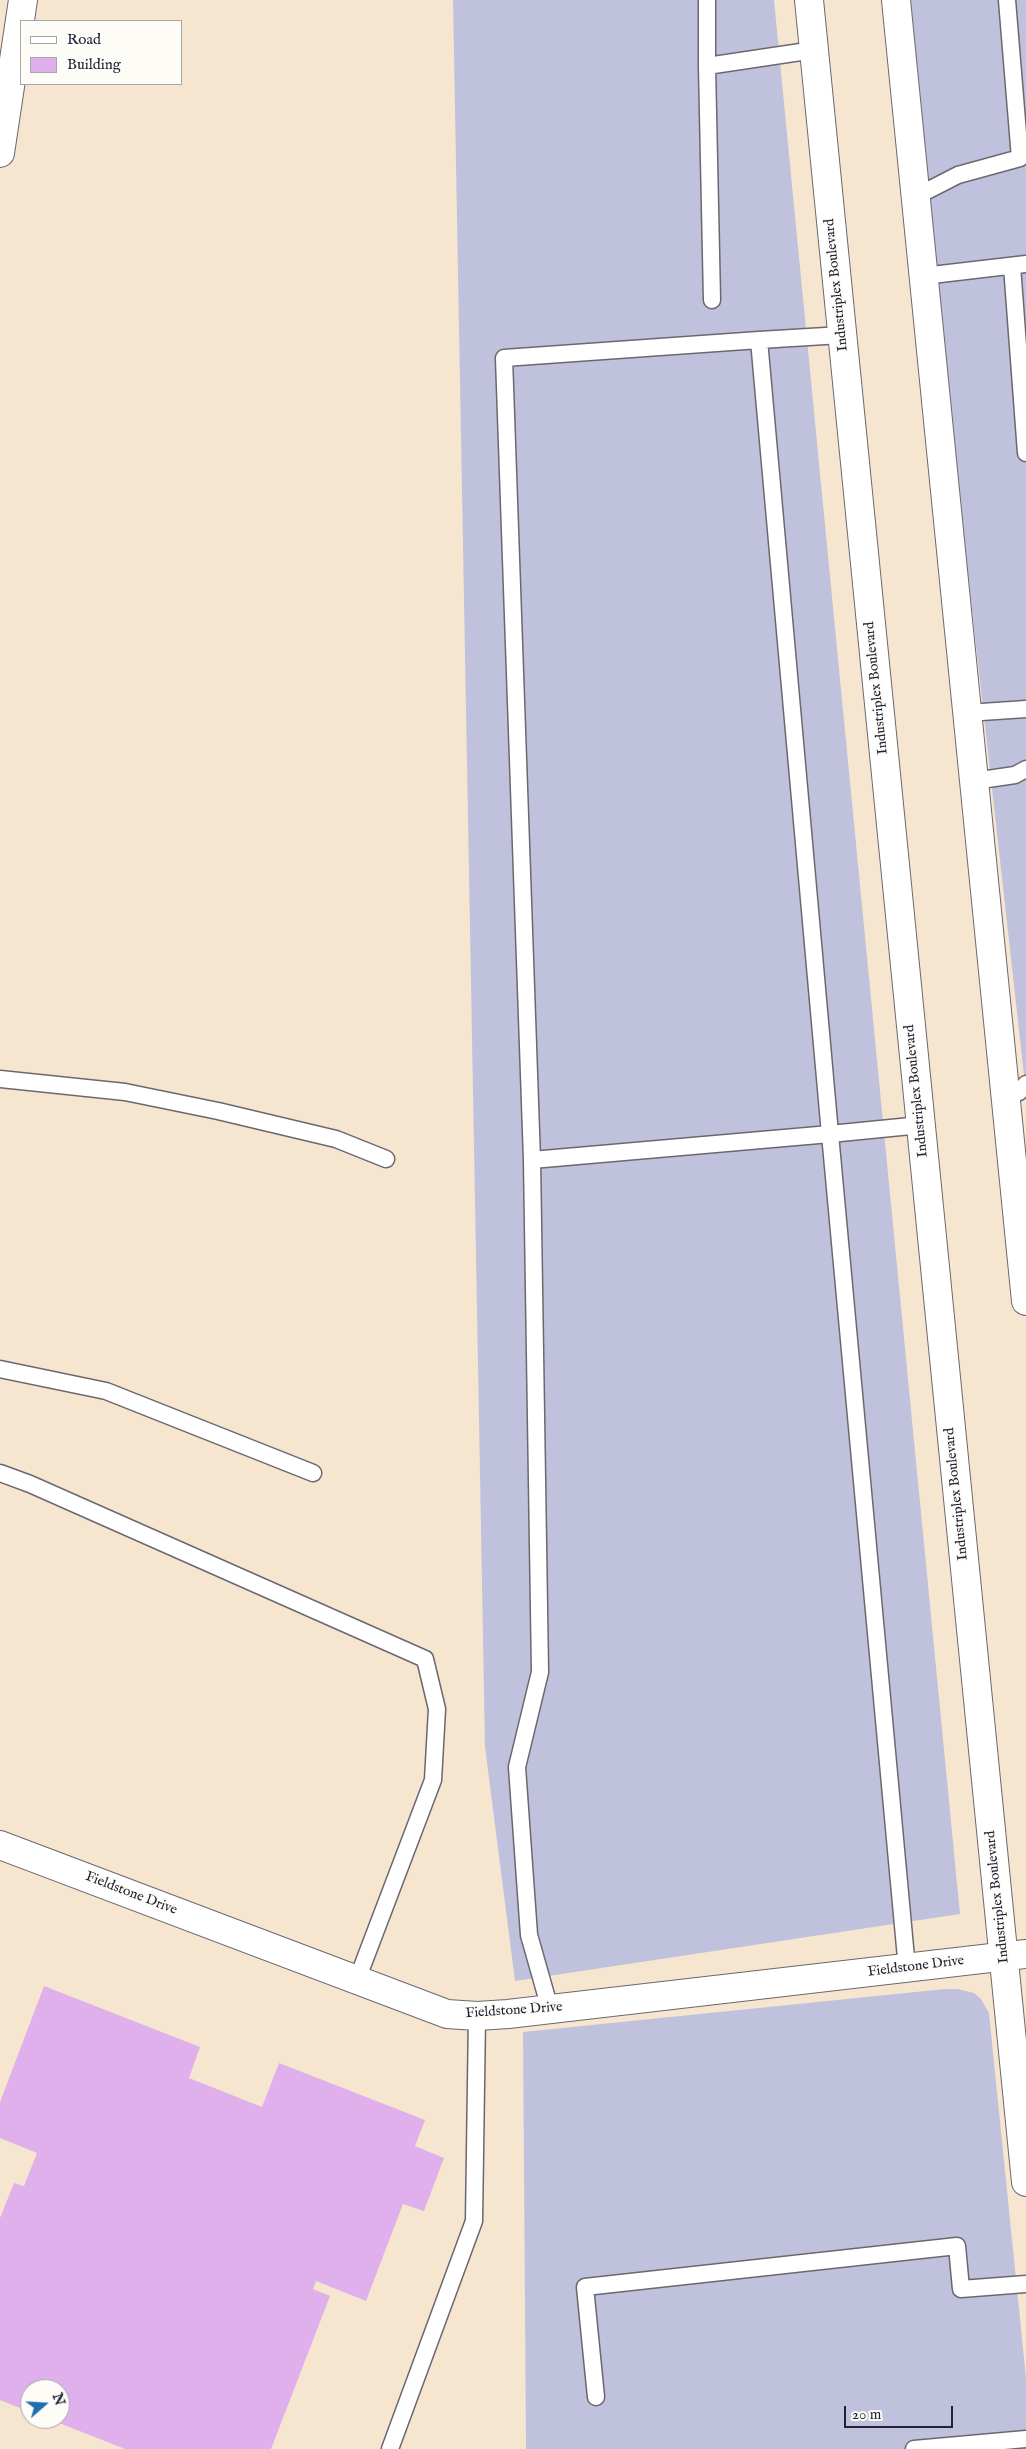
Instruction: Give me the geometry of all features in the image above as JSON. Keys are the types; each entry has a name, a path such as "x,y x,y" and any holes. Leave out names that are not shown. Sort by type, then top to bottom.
{"street":[{"path":"0,153 23,0"},
{"name":"Industriplex Boulevard","path":"809,0 921,1125 1015,1955 1026,2182"},
{"path":"896,0 974,781 1019,1092 1026,1301"},
{"name":"Fieldstone Drive","path":"1,1849 446,2014 477,2016 550,2009 1015,1955"}],"lane":[{"path":"707,0 712,300"},
{"path":"915,197 958,175 1020,158 1008,0"},
{"path":"707,66 814,50"},
{"path":"923,276 1019,265 1026,454"},
{"path":"550,2009 529,1935 517,1767 540,1672 532,1160 504,358 842,335"},
{"path":"759,340 907,1969"},
{"path":"967,714 1026,709"},
{"path":"974,781 1015,775 1026,769"},
{"path":"0,1079 125,1092 218,1111 336,1140 386,1159"},
{"path":"532,1160 921,1125"},
{"path":"0,1369 106,1391 312,1473"},
{"path":"0,1472 425,1658 437,1708 433,1780 357,1980"},
{"path":"390,2449 474,2221 477,2016"},
{"path":"596,2397 585,2286 956,2246 961,2289 1026,2284"},
{"path":"914,2449 980,2446 1026,2439"}],"shaded area":[{"path":"453,0 774,0 960,1914 515,1981 485,1747"},
{"path":"904,0 1026,0 1026,1093"},
{"path":"958,1989 974,1993 981,1999 989,2013 1026,2378 1026,2449 526,2449 523,2032"}],"building":[{"path":"44,1986 200,2047 189,2078 262,2107 279,2063 425,2120 415,2146 444,2158 424,2211 403,2204 366,2301 316,2281 313,2289 330,2296 271,2449 125,2449 70,2427 70,2379 20,2379 20,2408 0,2400 0,2218 14,2183 24,2186 37,2153 0,2138 0,2102"}]}
